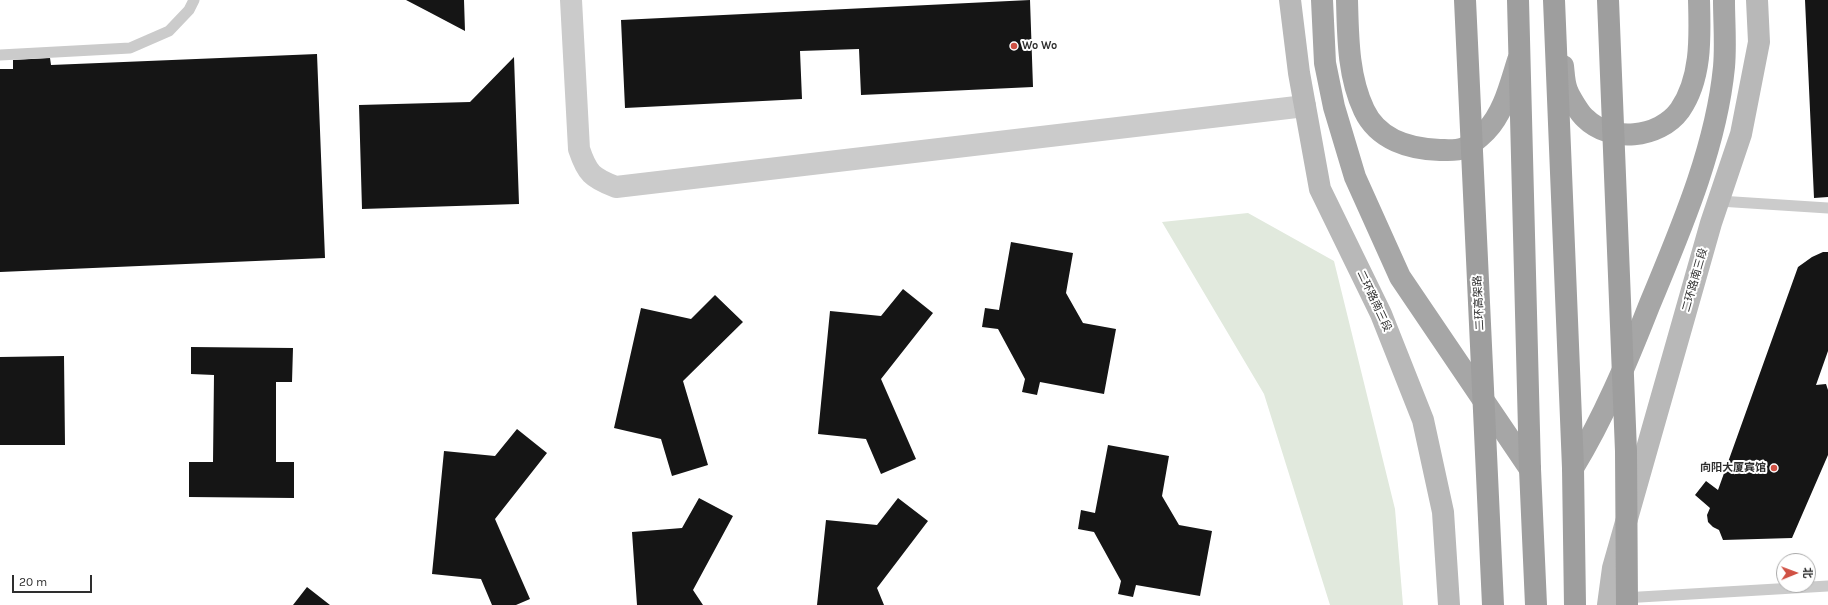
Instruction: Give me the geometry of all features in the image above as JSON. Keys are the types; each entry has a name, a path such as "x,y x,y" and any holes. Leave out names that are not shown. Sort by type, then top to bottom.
{"highway":[{"name":"二环高架路","path":"1465,0 1493,605"},
{"path":"1518,0 1530,469 1536,605"},
{"path":"1608,0 1626,451 1612,603"},
{"path":"1554,8 1573,468 1575,605"}],"main road":[{"name":"二环路南三段","path":"1290,0 1299,73 1320,189 1381,314 1423,420 1442,512 1449,605"},
{"path":"1322,0 1324,50 1334,108 1355,177 1400,277 1530,469"},
{"path":"1347,0 1351,63 1364,111 1375,127 1402,145 1420,150 1448,150 1464,148 1486,131 1505,103 1519,57"},
{"path":"1554,8 1567,91 1584,118 1599,128 1617,133 1633,135 1648,132 1666,124 1680,110 1689,91 1700,48 1699,0"},
{"path":"1573,468 1592,438 1628,358 1691,204 1716,113 1724,66 1724,0"},
{"name":"二环路南三段","path":"1612,603 1613,568 1711,223 1741,134 1759,42 1757,0"}],"street":[{"path":"571,0 579,148 584,164 597,180 616,187 1305,106"}],"lane":[{"path":"0,55 130,48 169,31 189,10 194,0"},
{"path":"1719,201 1828,208"},
{"path":"1612,603 1828,586"}],"shaded area":[{"path":"1248,213 1334,261 1395,509 1403,605 1330,605 1264,394 1162,222"}],"building":[{"path":"406,0 464,0 465,31 429,12"},
{"path":"1030,0 1033,87 861,95 859,49 800,51 802,99 625,108 621,20"},
{"path":"1805,0 1828,0 1828,197 1814,198"},
{"path":"317,54 325,258 0,272 0,69 13,69 13,60 50,58 51,65"},
{"path":"514,57 519,204 362,209 359,105 470,102"},
{"path":"1011,242 1073,253 1066,293 1083,323 1116,329 1104,394 1040,382 1037,395 1022,392 1025,379 998,329 982,327 985,308 999,310"},
{"name":"向阳大厦宾馆","path":"1823,252 1828,252 1828,351 1816,385 1826,384 1828,390 1828,455 1792,538 1723,540 1719,530 1708,522 1707,515 1710,508 1695,495 1706,481 1718,490 1798,267 1812,257"},
{"path":"903,289 933,313 881,379 916,459 881,474 866,439 818,434 830,311 881,316"},
{"path":"715,295 743,322 683,381 708,465 672,476 661,439 614,428 641,308 691,319"},
{"path":"191,347 293,348 292,382 276,382 276,462 294,462 294,498 189,497 189,462 213,462 214,375 191,374"},
{"path":"64,356 65,445 0,445 0,357"},
{"path":"517,429 547,453 495,519 530,599 516,605 492,605 481,579 432,574 444,451 495,456"},
{"path":"1108,445 1169,456 1162,496 1179,525 1212,531 1200,596 1136,585 1133,597 1118,594 1121,581 1094,532 1078,529 1081,510 1095,513"},
{"path":"699,498 733,516 693,590 703,605 637,605 632,532 682,528"},
{"path":"898,498 928,521 877,588 884,605 817,605 826,520 877,525"},
{"path":"307,587 330,605 293,605"}],"place":[{"name":"Wo Wo","path":"1014,46"},
{"name":"向阳大厦宾馆","path":"1774,468"}]}
